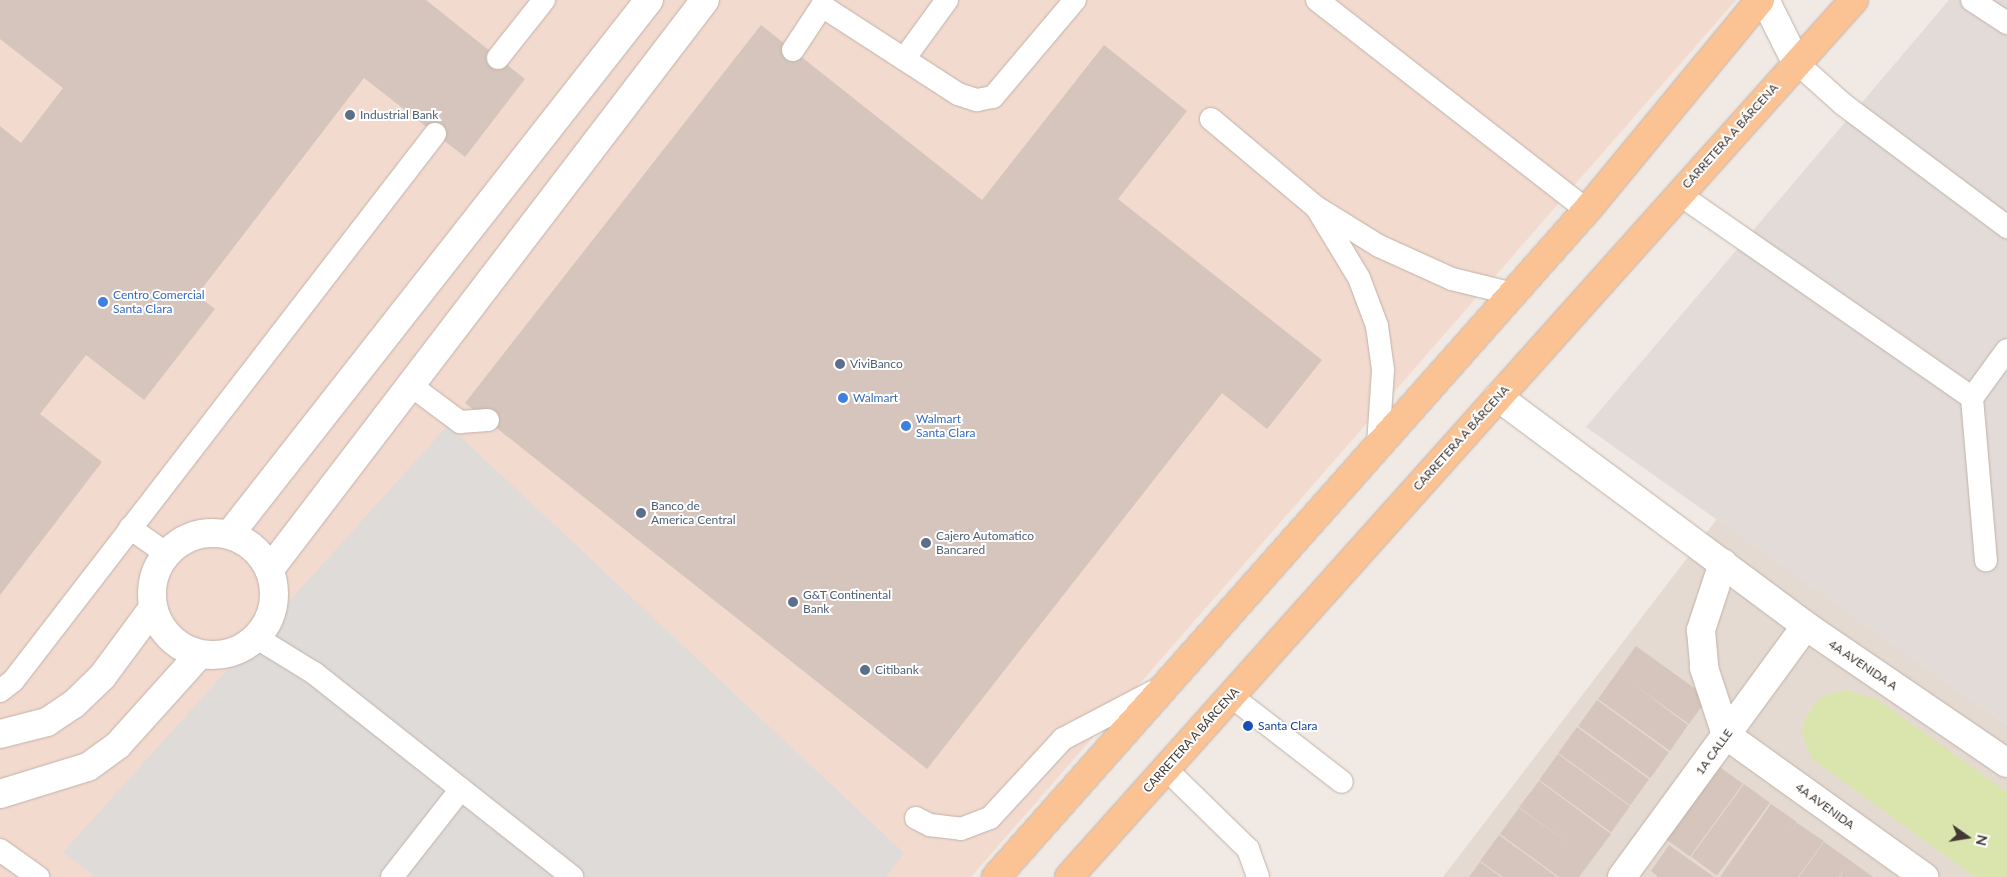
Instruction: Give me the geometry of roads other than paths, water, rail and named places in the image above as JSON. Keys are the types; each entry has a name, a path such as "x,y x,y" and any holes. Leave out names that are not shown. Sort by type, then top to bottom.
{"main road":[{"path":"996,877 1587,210 1760,0"},
{"name":"CARRETERA A BÁRCENA","path":"1068,877 1796,62 1854,0"}],"street":[{"path":"230,534 649,0"},
{"path":"270,569 412,387 705,0"},
{"path":"1765,0 1796,62"},
{"name":"4A AVENIDA A","path":"1498,396 1806,626 2007,763"},
{"path":"0,734 47,722 74,704 102,677 153,608 156,570 167,554 195,535 230,534 247,542 270,569 274,605 257,638 230,654 199,655 170,638 153,608"},
{"path":"1723,563 1701,630 1704,668 1726,735"},
{"name":"1A CALLE","path":"1622,877 1806,626"},
{"path":"0,794 88,767 142,721 199,655"},
{"name":"4A AVENIDA","path":"1726,735 1914,874"}],"lane":[{"path":"498,58 544,0"},
{"path":"904,59 947,0"},
{"path":"793,50 820,2 958,94 977,100 994,97 1075,0"},
{"path":"1317,0 1587,210"},
{"path":"1972,0 2007,23"},
{"path":"1796,62 1844,105 2007,227"},
{"path":"1211,119 1316,207 1411,262 1513,294"},
{"path":"0,691 13,681 435,134"},
{"path":"1679,194 1972,398"},
{"path":"1316,207 1359,278 1377,326 1382,370 1378,446"},
{"path":"1986,560 1972,398 2007,350"},
{"path":"412,387 460,422 488,420"},
{"path":"130,528 167,554"},
{"path":"257,638 314,673 572,877"},
{"path":"916,818 930,826 961,829 990,818 1063,739 1167,684"},
{"path":"1230,696 1342,782"},
{"path":"1166,769 1248,849 1258,877"},
{"path":"392,877 461,789"},
{"path":"0,850 38,877"}],"place":[{"name":"Industrial Bank","path":"350,115"},
{"name":"Centro Comercial Santa Clara","path":"103,302"},
{"name":"ViviBanco","path":"840,364"},
{"name":"Walmart","path":"843,398"},
{"name":"Walmart Santa Clara","path":"906,426"},
{"name":"Banco de America Central","path":"641,513"},
{"name":"Cajero Automatico Bancared","path":"926,543"},
{"name":"G&T Continental Bank","path":"793,602"},
{"name":"Citibank","path":"865,670"},
{"name":"Santa Clara","path":"1248,726"}]}
